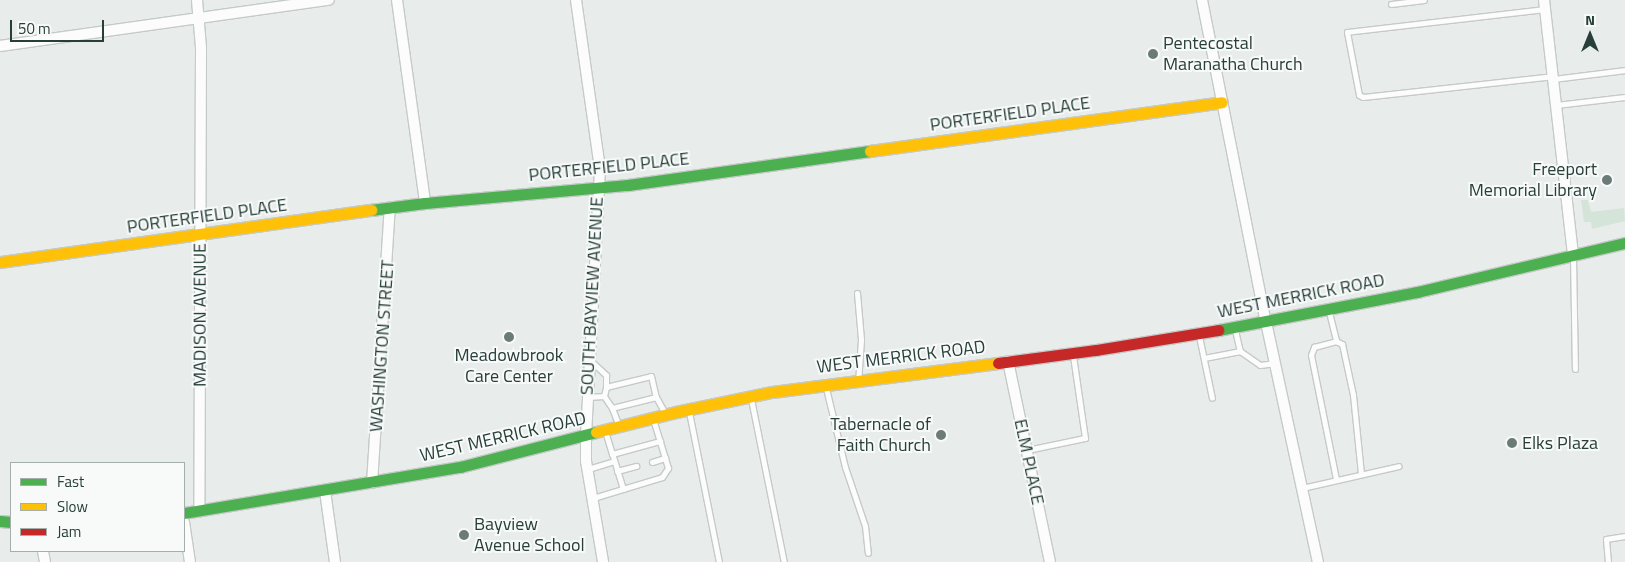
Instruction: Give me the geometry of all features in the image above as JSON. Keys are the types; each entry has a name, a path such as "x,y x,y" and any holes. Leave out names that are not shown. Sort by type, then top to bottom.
{"main road":[{"name":"PORTERFIELD PLACE","path":"0,262 201,236 425,203 628,185 1222,102"},
{"name":"WEST MERRICK ROAD","path":"185,513 460,467 688,409 751,396 1072,353 1266,322 1417,292 1625,243"}],"street":[{"name":"MADISON AVENUE","path":"197,0 201,48 199,510"},
{"path":"0,46 329,0"},
{"path":"397,0 425,203"},
{"name":"SOUTH BAYVIEW AVENUE","path":"576,0 600,169 598,187 599,213 588,359 586,436 588,469 603,562"},
{"path":"1202,0 1266,322 1318,562"},
{"path":"1544,4 1572,255"},
{"name":"WASHINGTON STREET","path":"372,483 379,401 390,208"},
{"name":"ELM PLACE","path":"1008,361 1050,562"},
{"path":"325,490 335,562"},
{"path":"185,529 190,562"}],"lane":[{"path":"1391,4 1424,0"},
{"path":"1544,4 1347,32 1359,95 1363,97 1625,70"},
{"path":"1556,105 1625,97"},
{"path":"1572,255 1575,369"},
{"path":"857,293 861,340 858,381"},
{"path":"1329,309 1336,341"},
{"path":"1235,327 1240,352"},
{"path":"1199,333 1212,398"},
{"path":"1336,479 1311,355 1314,347 1336,341 1342,344 1353,395 1361,474"},
{"path":"1204,358 1240,352 1260,365 1275,363"},
{"path":"1027,450 1085,438 1072,353"},
{"path":"588,359 606,375 604,396 612,408 619,427"},
{"path":"606,387 635,382 651,376 656,397 665,415"},
{"path":"825,385 845,467 865,526 868,553"},
{"path":"587,397 604,396"},
{"path":"751,396 784,562"},
{"path":"612,408 639,399 656,397"},
{"path":"688,409 719,562"},
{"path":"593,498 662,477 668,468 653,418"},
{"path":"605,431 623,490"},
{"path":"612,454 660,441"},
{"path":"652,462 665,458"},
{"path":"588,469 614,461"},
{"path":"618,471 636,466"},
{"path":"1302,488 1399,466"},
{"path":"1608,562 1606,539 1625,536"}],"green space":[{"path":"1581,200 1588,200 1591,212 1624,208 1625,221 1592,229 1591,222 1584,222"}],"traffic: fast":[{"path":"371,210 425,203 628,185 870,151"},
{"path":"1218,330 1417,292 1625,243"},
{"path":"185,513 460,467 596,432"},
{"path":"0,521 10,522"}],"traffic: slow":[{"path":"870,151 1222,102"},
{"path":"0,262 371,210"},
{"path":"596,432 676,412 772,392 998,363"}],"traffic: jam":[{"path":"998,363 1096,350 1218,330"}],"place":[{"name":"Pentecostal Maranatha Church","path":"1153,54"},
{"name":"Freeport Memorial Library","path":"1607,180"},
{"name":"Meadowbrook Care Center","path":"509,337"},
{"name":"Tabernacle of Faith Church","path":"941,435"},
{"name":"Elks Plaza","path":"1512,443"},
{"name":"Bayview Avenue School","path":"464,535"}]}
